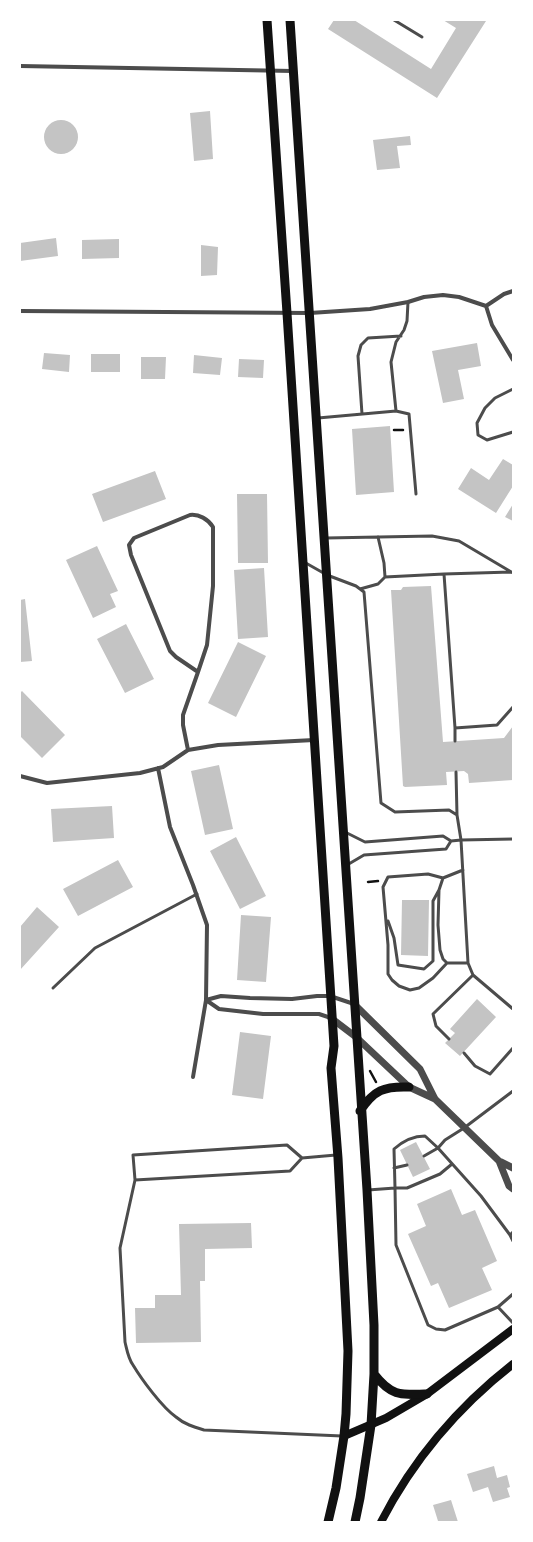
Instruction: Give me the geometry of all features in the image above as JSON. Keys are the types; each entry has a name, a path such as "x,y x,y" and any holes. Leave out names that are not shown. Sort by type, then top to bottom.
{"main road":[{"path":"266,20 287,313 331,1018 334,1046 331,1068 338,1155 348,1351 344,1436 336,1488 328,1522"},
{"path":"290,20 374,1324 374,1374 371,1425 355,1522"},
{"path":"360,1111 366,1102 380,1091 388,1087 409,1087"},
{"path":"344,1436 386,1418 427,1394 513,1329"},
{"path":"381,1522 394,1496 410,1471 436,1437 484,1388 513,1364"},
{"path":"374,1374 390,1391 398,1394 427,1394"}],"street":[{"path":"20,66 293,71"},
{"path":"486,306 504,294 513,291"},
{"path":"20,311 310,313 370,310 408,302 424,296 442,295 459,297 486,306"},
{"path":"486,306 492,325 513,360"},
{"path":"188,750 183,725 183,715 205,654 213,586 213,527 205,519 195,515 190,515 134,538 129,545 130,555 170,651 198,672"},
{"path":"20,776 47,783 140,773 158,768 170,762 184,751 188,750 218,745 314,740"},
{"path":"158,768 170,827 208,925 206,1000 194,1078"},
{"path":"206,1000 221,996 250,998 330,996 354,1004 420,1069 435,1099 499,1161 513,1168"},
{"path":"206,1000 219,1009 263,1014 319,1014 331,1018 356,1037 409,1087 435,1099"},
{"path":"499,1161 509,1186 513,1189"}],"lane":[{"path":"394,20 422,37"},
{"path":"396,411 391,362 396,342 404,330 407,321 408,302"},
{"path":"362,414 358,356 360,345 368,338 400,336"},
{"path":"513,389 495,398 485,408 476,423 478,435 487,440 513,432"},
{"path":"316,418 396,411 409,414 416,494"},
{"path":"324,538 432,536 459,541 512,572"},
{"path":"378,537 384,562 385,578"},
{"path":"302,561 326,575 356,586 364,592 380,803 394,812 449,810 457,815"},
{"path":"360,589 378,584 385,578 444,574 512,572"},
{"path":"444,574 455,741"},
{"path":"455,728 497,725 513,707"},
{"path":"456,772 457,815 461,840 468,963 473,975 513,1008"},
{"path":"343,831 364,842 443,836 451,841 513,839"},
{"path":"345,866 364,856 446,848 451,841"},
{"path":"463,870 443,878 428,874 388,877 383,887 388,945 388,974 392,980 399,986 410,990 419,988 433,978 447,963 468,963"},
{"path":"386,915 394,938 398,965 424,969 433,960 433,901 443,878"},
{"path":"439,890 438,925 440,950 447,963"},
{"path":"53,988 95,948 197,894"},
{"path":"449,1039 436,1026 433,1014 473,975"},
{"path":"464,1054 475,1066 490,1074 513,1048"},
{"path":"424,1156 438,1148 445,1140 464,1128 513,1091"},
{"path":"513,1241 481,1196 438,1148 424,1136 416,1136 402,1142 394,1150 396,1245 428,1325 436,1329 445,1330 498,1307 513,1294"},
{"path":"302,1158 287,1145 133,1155 135,1180 120,1248 125,1342 132,1365 164,1408 176,1418 189,1425 204,1430 344,1436"},
{"path":"135,1180 290,1171 302,1158 338,1155"},
{"path":"366,1190 407,1188 440,1174 452,1164"},
{"path":"394,1168 407,1165"},
{"path":"510,1235 513,1232"},
{"path":"498,1307 513,1323"}],"path":[{"path":"394,430 408,430"}],"building":[{"path":"334,20 354,20 431,69 456,28 443,20 486,21 437,98 328,29"},
{"path":"210,111 213,159 194,161 190,113"},
{"path":"64,120 71,122 76,127 78,137 76,147 71,152 58,154 51,152 46,147 44,134 46,127 51,122"},
{"path":"410,136 411,145 397,146 400,168 377,170 373,140"},
{"path":"56,238 58,256 20,261 20,243"},
{"path":"119,239 119,258 82,259 82,240"},
{"path":"201,245 218,247 217,275 201,276"},
{"path":"477,343 481,366 458,370 464,399 443,403 432,351"},
{"path":"44,353 70,355 69,372 42,369"},
{"path":"91,354 120,354 120,372 91,372"},
{"path":"194,355 222,358 220,375 193,373"},
{"path":"141,357 166,357 165,379 141,379"},
{"path":"239,359 264,360 263,378 238,377"},
{"path":"390,426 394,492 356,495 352,429"},
{"path":"503,459 513,465 513,486 496,513 458,489 471,468 489,480"},
{"path":"155,471 166,499 103,522 92,494"},
{"path":"237,494 267,494 268,563 238,563"},
{"path":"513,504 513,521 505,517"},
{"path":"97,546 118,591 110,594 116,607 93,618 66,560"},
{"path":"264,568 268,637 238,639 234,570"},
{"path":"431,586 443,742 504,738 513,726 513,780 469,783 468,774 464,771 446,772 447,785 403,786 391,590 401,590 403,587"},
{"path":"25,599 32,661 20,662 20,600"},
{"path":"126,624 154,679 125,693 97,639"},
{"path":"238,642 266,656 236,717 208,703"},
{"path":"22,691 65,735 42,758 20,736 20,693"},
{"path":"219,765 233,829 205,835 191,771"},
{"path":"112,806 114,838 53,842 51,809"},
{"path":"236,837 266,896 240,909 210,851"},
{"path":"118,860 133,887 78,916 63,889"},
{"path":"402,900 429,900 428,956 401,955"},
{"path":"37,907 59,927 20,970 20,927"},
{"path":"241,915 271,917 266,982 237,980"},
{"path":"477,999 496,1017 460,1056 445,1043 455,1033 450,1029"},
{"path":"240,1032 271,1036 263,1099 232,1095"},
{"path":"416,1142 430,1169 413,1177 400,1150"},
{"path":"451,1189 462,1215 475,1210 497,1261 482,1268 492,1290 449,1308 438,1283 431,1286 408,1234 426,1226 417,1204"},
{"path":"251,1223 252,1248 205,1249 205,1281 200,1281 201,1342 136,1343 135,1308 155,1308 155,1295 181,1295 179,1224"},
{"path":"494,1466 497,1478 507,1475 510,1487 507,1488 510,1497 493,1502 488,1487 473,1492 467,1474"},
{"path":"451,1500 458,1522 435,1522 438,1521 433,1505"}]}
